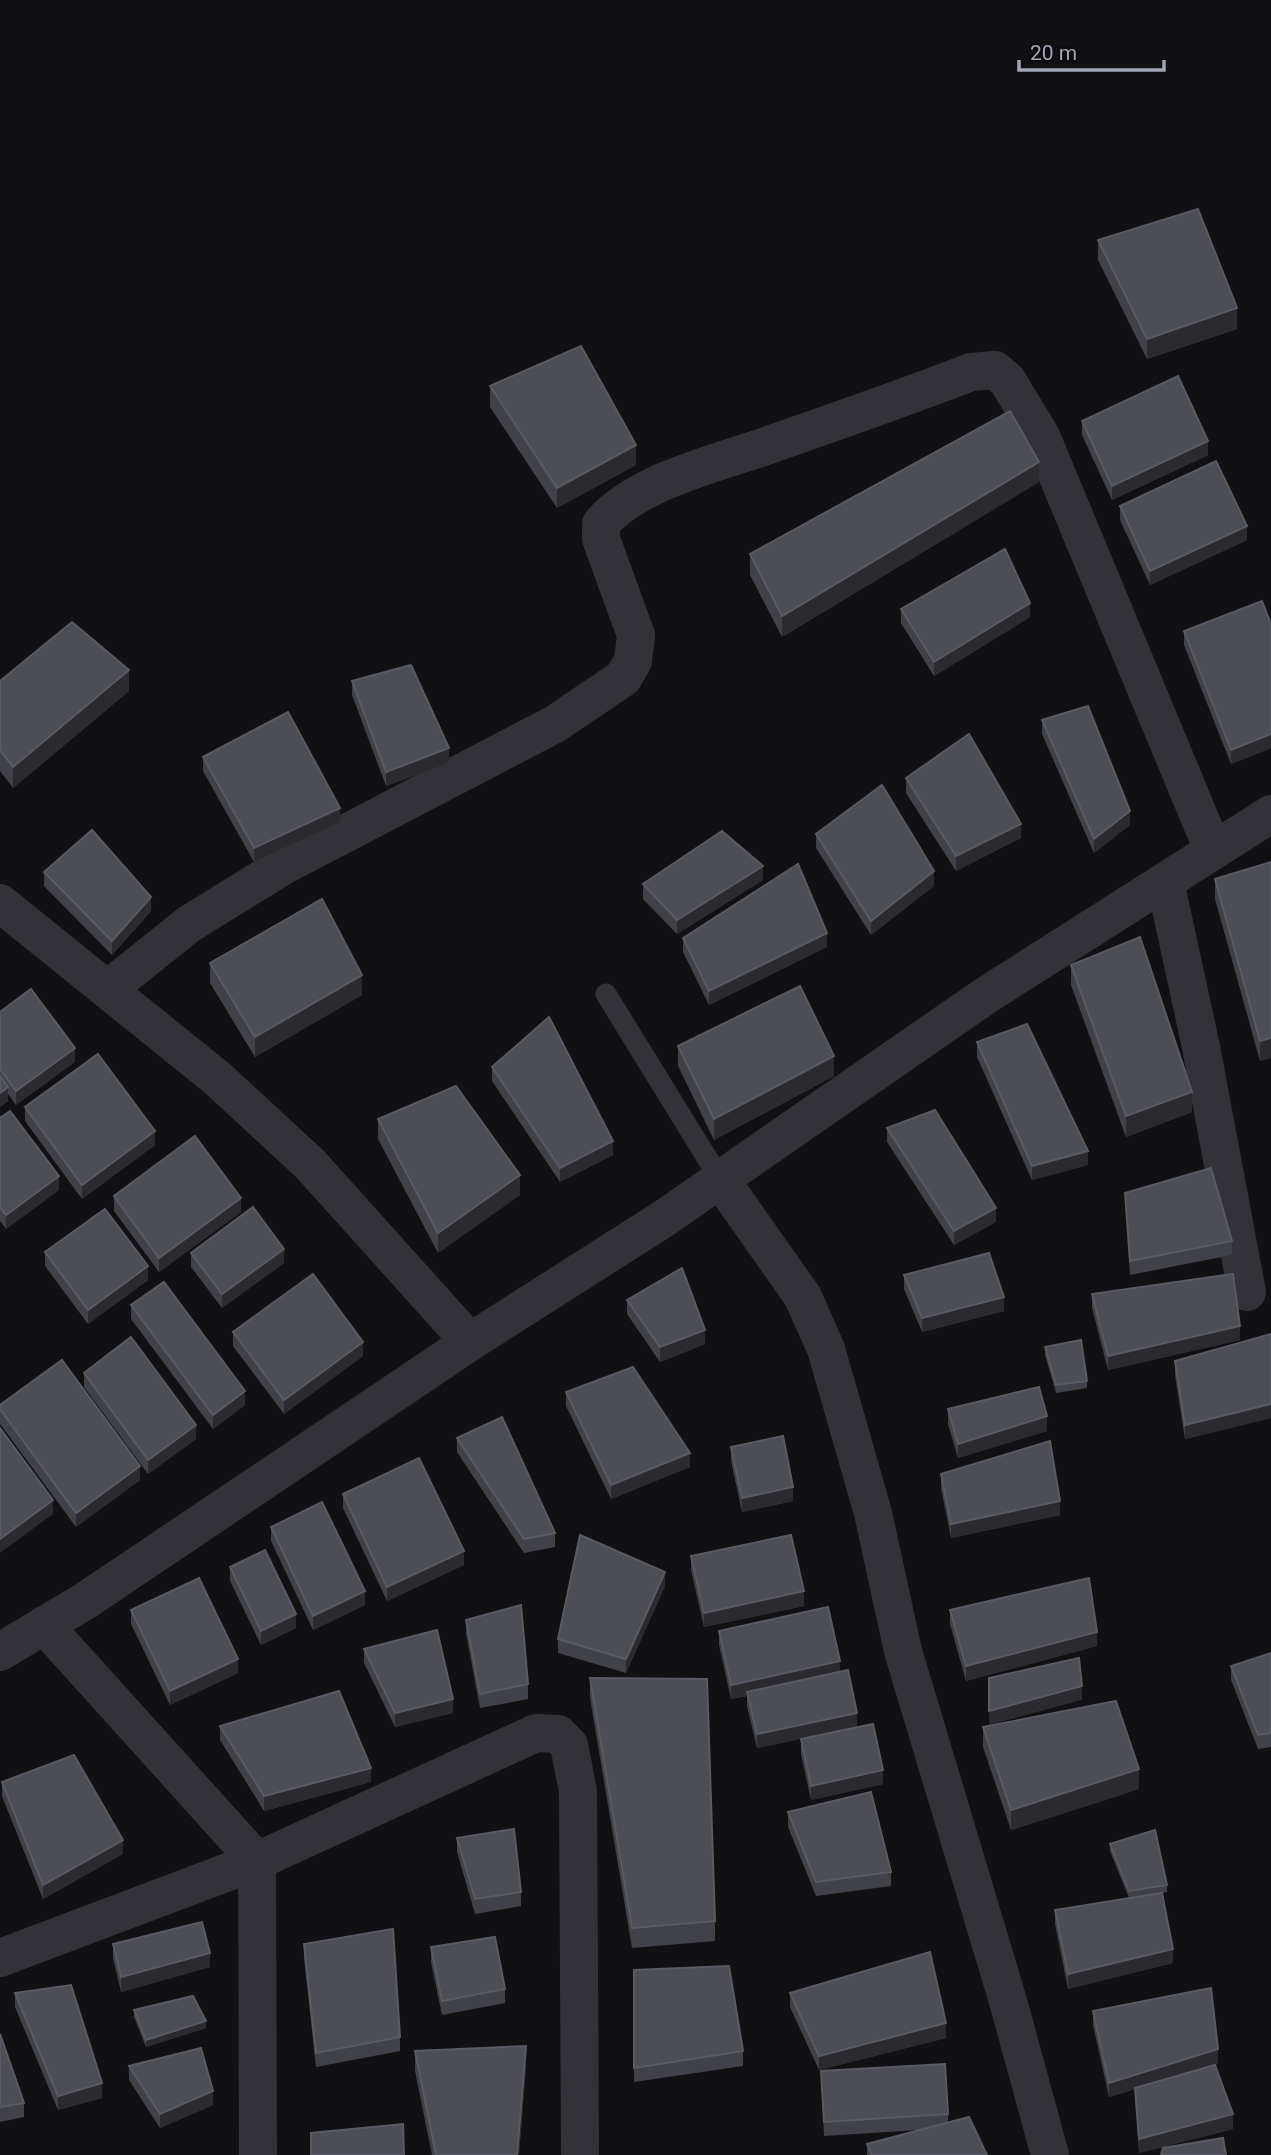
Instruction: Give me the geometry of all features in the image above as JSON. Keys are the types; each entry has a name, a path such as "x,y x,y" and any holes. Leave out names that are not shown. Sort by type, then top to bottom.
{"street":[{"path":"108,989 189,924 282,866 555,724 624,678 633,662 636,635 601,539 601,524 614,509 643,492 695,471 971,372 995,370 1007,380 1041,436 1213,850"},
{"path":"0,1652 720,1180 985,996 1271,814"},
{"path":"1165,881 1201,1047 1247,1292"},
{"path":"0,903 218,1079 310,1164 470,1342"},
{"path":"720,1180 803,1297 826,1349 873,1513 903,1651 1008,2001 1050,2155"},
{"path":"44,1625 257,1861 258,2155"},
{"path":"0,1958 257,1861 536,1733 558,1734 569,1745 578,1791 580,2155"}],"lane":[{"path":"606,994 720,1180"}],"building":[{"path":"1198,209 1237,308 1147,339 1098,240"},
{"path":"581,346 636,445 557,488 490,386"},
{"path":"1178,376 1208,441 1112,486 1082,421"},
{"path":"1010,411 1039,462 782,616 750,554"},
{"path":"1216,461 1247,526 1150,571 1120,506"},
{"path":"1005,549 1030,603 934,662 901,609"},
{"path":"1262,601 1271,624 1271,734 1231,750 1184,631"},
{"path":"72,622 129,670 13,767 0,750 0,681"},
{"path":"411,665 449,748 386,772 352,681"},
{"path":"1088,706 1130,811 1094,839 1042,720"},
{"path":"288,712 340,808 254,848 203,757"},
{"path":"969,734 1021,824 956,856 906,778"},
{"path":"882,785 934,871 871,921 816,834"},
{"path":"92,830 151,897 112,941 44,872"},
{"path":"722,831 763,866 677,920 643,884"},
{"path":"1271,862 1271,1038 1260,1041 1215,879"},
{"path":"798,864 827,933 709,991 683,938"},
{"path":"322,899 362,975 255,1037 210,963"},
{"path":"1140,937 1192,1092 1126,1116 1071,965"},
{"path":"800,986 834,1056 714,1119 678,1046"},
{"path":"31,989 75,1048 16,1091 0,1069 0,1012"},
{"path":"549,1017 613,1141 560,1168 492,1067"},
{"path":"1027,1024 1088,1151 1032,1166 977,1042"},
{"path":"98,1054 155,1131 82,1185 25,1107"},
{"path":"0,1076 8,1087 0,1093"},
{"path":"456,1086 520,1175 438,1233 378,1119"},
{"path":"935,1110 996,1208 954,1231 887,1128"},
{"path":"10,1111 59,1176 6,1215 0,1207 0,1118"},
{"path":"195,1136 241,1198 159,1258 114,1196"},
{"path":"1211,1168 1232,1241 1130,1261 1125,1193"},
{"path":"253,1207 284,1249 222,1294 191,1253"},
{"path":"105,1209 148,1266 88,1310 45,1252"},
{"path":"989,1253 1004,1297 922,1318 904,1275"},
{"path":"682,1268 705,1330 660,1347 627,1300"},
{"path":"313,1274 363,1342 284,1400 233,1332"},
{"path":"1233,1274 1240,1326 1108,1356 1092,1294"},
{"path":"164,1282 245,1391 213,1415 131,1305"},
{"path":"1271,1334 1271,1404 1185,1425 1175,1361"},
{"path":"131,1337 196,1425 148,1460 84,1373"},
{"path":"1081,1340 1087,1381 1056,1385 1045,1347"},
{"path":"62,1360 140,1466 76,1513 0,1409 0,1405"},
{"path":"633,1367 690,1453 611,1485 566,1392"},
{"path":"1039,1387 1047,1416 958,1444 948,1409"},
{"path":"502,1417 555,1533 524,1539 457,1438"},
{"path":"0,1428 53,1500 0,1539"},
{"path":"783,1436 793,1487 742,1498 731,1447"},
{"path":"1050,1441 1060,1501 951,1524 941,1474"},
{"path":"419,1458 464,1551 387,1587 343,1494"},
{"path":"322,1502 365,1591 313,1616 271,1527"},
{"path":"580,1535 665,1572 626,1659 558,1639"},
{"path":"791,1535 804,1591 704,1613 691,1556"},
{"path":"265,1550 296,1614 261,1631 230,1567"},
{"path":"199,1578 238,1659 170,1691 131,1610"},
{"path":"1089,1578 1097,1632 966,1666 950,1610"},
{"path":"521,1605 528,1684 480,1694 466,1620"},
{"path":"828,1607 840,1661 731,1685 719,1631"},
{"path":"437,1630 453,1699 395,1713 364,1649"},
{"path":"1271,1653 1271,1733 1258,1735 1231,1666"},
{"path":"1079,1658 1082,1686 989,1711 989,1678"},
{"path":"848,1670 857,1713 757,1734 747,1692"},
{"path":"590,1678 707,1679 715,1921 632,1928"},
{"path":"339,1691 371,1768 264,1796 220,1726"},
{"path":"1116,1701 1139,1769 1011,1810 983,1727"},
{"path":"873,1724 883,1770 811,1786 801,1739"},
{"path":"74,1755 123,1840 43,1885 2,1782"},
{"path":"871,1792 891,1872 816,1882 788,1812"},
{"path":"514,1829 521,1892 475,1899 457,1838"},
{"path":"1155,1830 1167,1885 1129,1891 1110,1844"},
{"path":"1162,1893 1173,1949 1068,1974 1055,1910"},
{"path":"202,1922 210,1953 121,1977 113,1944"},
{"path":"393,1929 400,2037 316,2053 304,1944"},
{"path":"495,1937 505,1989 442,2001 431,1947"},
{"path":"930,1952 946,2023 819,2056 790,1993"},
{"path":"729,1966 743,2051 634,2068 634,1970"},
{"path":"71,1985 102,2083 58,2096 15,1993"},
{"path":"1211,1988 1218,2049 1109,2083 1093,2011"},
{"path":"193,1996 206,2021 146,2040 134,2010"},
{"path":"0,2034 24,2103 0,2107"},
{"path":"526,2046 517,2155 436,2155 415,2051"},
{"path":"201,2048 213,2091 160,2114 129,2066"},
{"path":"945,2064 948,2114 824,2122 821,2071"},
{"path":"1215,2065 1233,2114 1139,2139 1135,2088"},
{"path":"969,2117 987,2155 872,2155 867,2144"},
{"path":"403,2124 404,2155 311,2155 311,2133"},
{"path":"1223,2138 1226,2155 1161,2155 1163,2148"}]}
